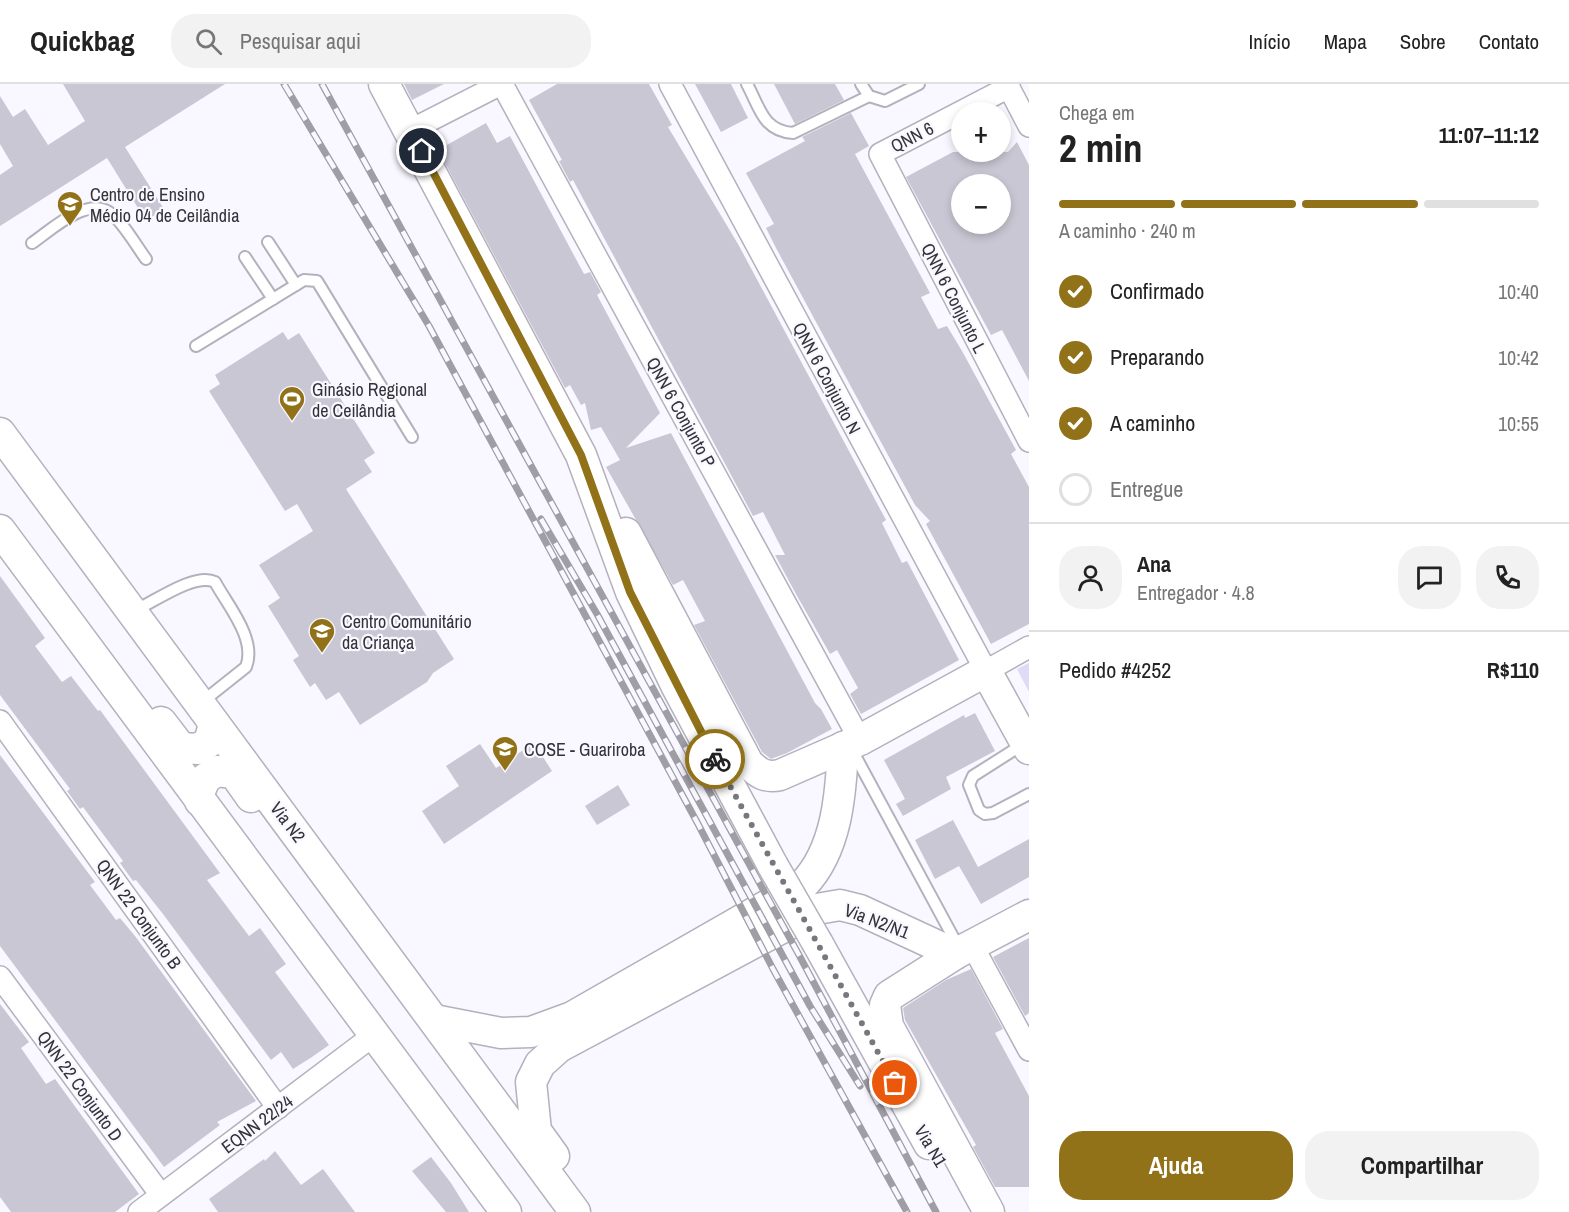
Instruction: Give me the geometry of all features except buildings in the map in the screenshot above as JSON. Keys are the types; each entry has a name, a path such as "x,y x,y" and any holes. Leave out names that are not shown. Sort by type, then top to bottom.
{"main road":[{"name":"Via N1","path":"384,84 411,130 581,455 630,592 677,687 773,866 928,1143 952,1181 977,1212"},
{"name":"Via N2","path":"0,433 575,1212"},
{"path":"581,455 627,535 748,763 757,772 769,777 780,775 851,744 986,671 1027,746"},
{"path":"0,530 506,1212"},
{"path":"37,580 106,648 181,748 192,750 203,746 212,735 206,713"},
{"path":"434,1020 501,1033 531,1032 572,1017 803,885 816,872 827,849 851,744"},
{"path":"200,801 201,785 210,774 222,770 234,773 299,864 375,939"},
{"name":"Via N2/N1","path":"594,1212 536,1131 532,1107 533,1077 540,1064 559,1047 816,909 840,905 860,910 963,950"},
{"path":"989,1212 888,1026 885,1005 889,996 963,950 1029,915"}],"street":[{"path":"411,130 501,84"},
{"name":"QNN 6 Conjunto P","path":"501,84 851,744"},
{"name":"QNN 6 Conjunto N","path":"670,84 986,671"},
{"path":"1008,86 1029,126"},
{"name":"QNN 6","path":"880,154 1008,86"},
{"name":"QNN 6 Conjunto L","path":"880,154 1029,441"},
{"path":"986,671 1029,647"},
{"name":"QNN 22 Conjunto B","path":"0,721 278,1108"},
{"path":"963,950 1029,1050"},
{"name":"QNN 22 Conjunto D","path":"0,977 161,1196"},
{"name":"EQNN 22/24","path":"139,1212 374,1035"}],"lane":[{"path":"747,84 770,127 780,132 793,132 869,96"},
{"path":"861,84 869,96 885,101 920,84"},
{"path":"32,243 81,210 98,208 110,212 146,259"},
{"path":"268,242 296,285"},
{"path":"245,257 273,299"},
{"path":"196,346 304,280 317,281 412,438"},
{"path":"131,613 193,581 208,579 215,582 246,636 249,660 246,667 206,713"},
{"path":"851,744 963,950"},
{"path":"1027,746 973,776 969,785 979,810 985,814 993,813 1029,794"}],"shaded area":[{"path":"1029,663 1029,692 1017,669"}],"railway":[{"path":"284,84 429,326 698,824 773,969 907,1212"},
{"path":"322,84 799,955 936,1212"},
{"path":"541,519 597,614 810,1006 860,1086"}],"way so far":[{"path":"715,759 895,1083"}],"place":[{"name":"Centro de Ensino Médio 04 de Ceilândia","path":"70,227"},
{"name":"Ginásio Regional de Ceilândia","path":"292,422"},
{"name":"Centro Comunitário da Criança","path":"322,654"},
{"name":"COSE - Guariroba","path":"505,772"}],"route":[{"path":"422,151 581,455 630,592 715,759"}]}
